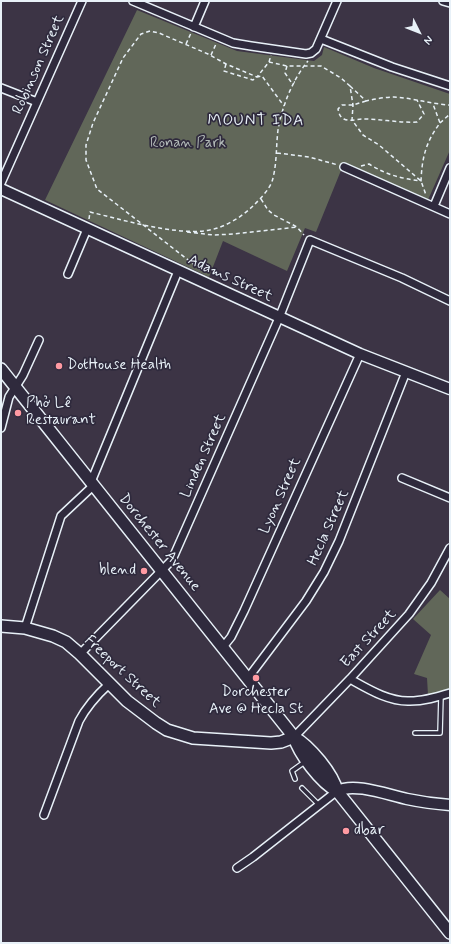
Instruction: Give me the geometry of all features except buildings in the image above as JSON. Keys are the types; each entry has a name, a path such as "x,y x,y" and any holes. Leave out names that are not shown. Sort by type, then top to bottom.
{"main road":[{"name":"Adams Street","path":"1,189 279,318 360,354 450,389"},
{"name":"Dorchester Avenue","path":"1,369 248,678 294,737 297,746 326,785 337,791"},
{"name":"Freeport Street","path":"1,626 25,628 57,638 70,645 109,684 141,712 163,728 179,734 198,738 271,743 281,742 294,737"},
{"name":"Dorchester Avenue","path":"294,737 303,742 309,749 333,780 337,791 450,933"},
{"path":"337,791 347,788 364,789 413,800 450,805"}],"street":[{"name":"Robinson Street","path":"1,183 82,1"},
{"path":"133,1 233,43 306,54 311,53 316,49 337,1"},
{"path":"194,27 204,1"},
{"path":"443,1 450,3"},
{"path":"321,38 392,68 450,86"},
{"path":"1,88 37,102"},
{"path":"344,167 450,214"},
{"path":"434,206 450,168"},
{"path":"68,274 87,229"},
{"path":"310,240 402,278 450,301"},
{"name":"Linden Street","path":"80,654 172,560 279,318 310,240"},
{"path":"25,628 61,516 92,484 178,271"},
{"path":"1,428 8,399 23,375 39,340"},
{"name":"Lyon Street","path":"223,647 231,637 244,611 360,354"},
{"name":"Hecla Street","path":"248,678 306,600 324,572 341,536 406,372"},
{"path":"402,478 450,498"},
{"name":"East Street","path":"294,737 350,679 409,614 431,584 450,548"},
{"path":"350,679 376,692 399,701 411,701 450,693"},
{"path":"44,815 79,721 94,698 109,684"},
{"path":"237,868 253,858 337,791"}],"lane":[{"path":"415,733 440,734 441,696"},
{"path":"295,779 292,771 307,760"},
{"path":"302,788 319,805"}],"path":[{"path":"186,44 194,27"},
{"path":"200,281 203,272 97,189 86,160 86,145 93,122 124,58 141,34 150,31 186,44 211,55 226,64 257,77 262,76 284,106"},
{"path":"211,55 219,37"},
{"path":"226,64 224,71 253,80 269,62 287,66 321,66 341,78 366,100"},
{"path":"287,66 285,73 291,82 295,82"},
{"path":"181,231 204,231 231,222 248,212 261,199 273,180 277,153 278,130 284,106 303,66"},
{"path":"350,86 353,105 352,120 363,135 379,145 421,180"},
{"path":"417,100 424,114 417,122 344,119 339,114 338,109 342,105 353,105 366,100 392,97 417,100 433,104 450,105"},
{"path":"433,104 440,123"},
{"path":"434,206 428,200 421,180 421,167 424,152 432,134 440,123 450,114"},
{"path":"277,153 309,157 344,167 358,167 369,164 401,179 421,180"},
{"path":"261,199 268,210 274,215 297,227 310,240"},
{"path":"87,229 90,212 143,224 213,235 297,227"}],"green space":[{"name":"Ronan Park","path":"137,10 237,51 314,61 322,55 324,47 374,68 450,94 450,150 428,200 344,163 316,232 305,228 287,271 223,241 209,277 45,200"},
{"path":"440,590 450,599 450,692 428,695 427,678 414,674 431,635 413,619"}],"place":[{"name":"DotHouse Health","path":"59,366"},
{"name":"Phở Lê Restaurant","path":"18,413"},
{"name":"blend","path":"144,571"},
{"name":"Dorchester Ave @ Hecla St","path":"256,678"},
{"name":"dbar","path":"346,831"}],"district":[{"name":"MOUNT IDA","path":"256,122"}]}
